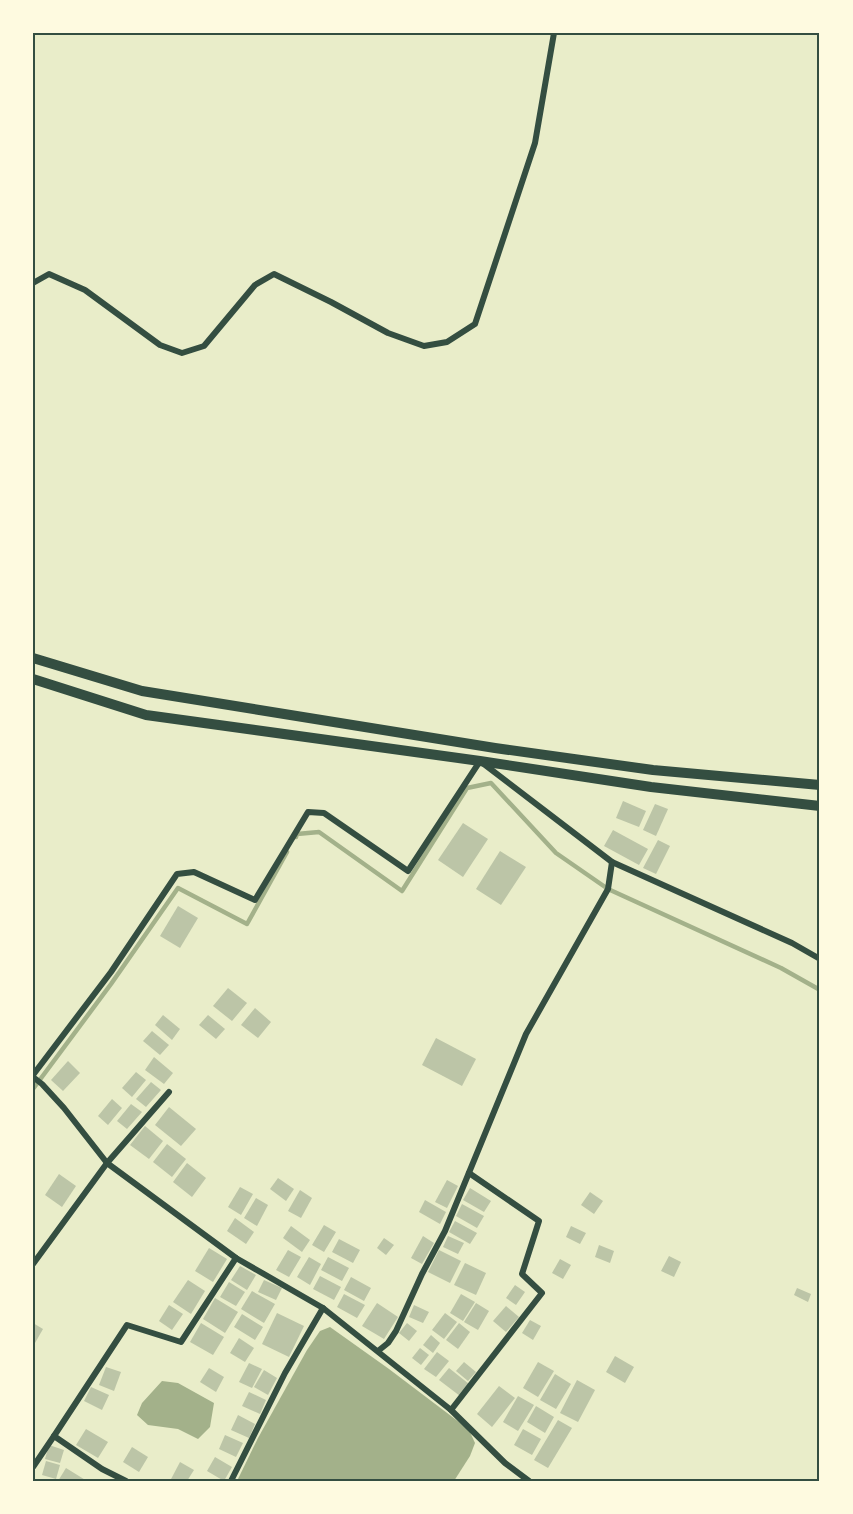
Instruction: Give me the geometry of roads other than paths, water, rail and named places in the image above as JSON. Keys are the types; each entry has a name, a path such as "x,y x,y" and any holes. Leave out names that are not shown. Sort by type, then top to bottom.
{"main road":[{"path":"33,658 142,691 495,748 653,770 820,784"},
{"path":"33,679 146,715 651,787 820,806"}],"street":[{"path":"33,283 49,274 85,290 160,345 182,352 204,346 255,285 274,274 388,333 424,346 447,342 475,324 535,143 554,33"},
{"path":"529,1481 505,1463 451,1410 323,1308 236,1258 106,1163 64,1108 33,1076 111,972 177,874 194,872 255,900 308,812 324,813 408,871 480,761 612,862 820,959"},
{"path":"378,1351 388,1343 396,1331 445,1231 526,1034 608,889 612,862"},
{"path":"33,1264 106,1163 169,1092"},
{"path":"451,1410 542,1293 522,1274 539,1221 469,1173"},
{"path":"33,1467 127,1325 181,1342 236,1258"},
{"path":"231,1481 285,1373 323,1308"},
{"path":"54,1436 102,1469 126,1481"}],"waterway":[{"path":"296,837 297,834 319,832 402,891 467,788 491,783 556,853 608,889 781,968 820,990"},
{"path":"33,1089 111,984 178,888 247,924 287,852"}]}
